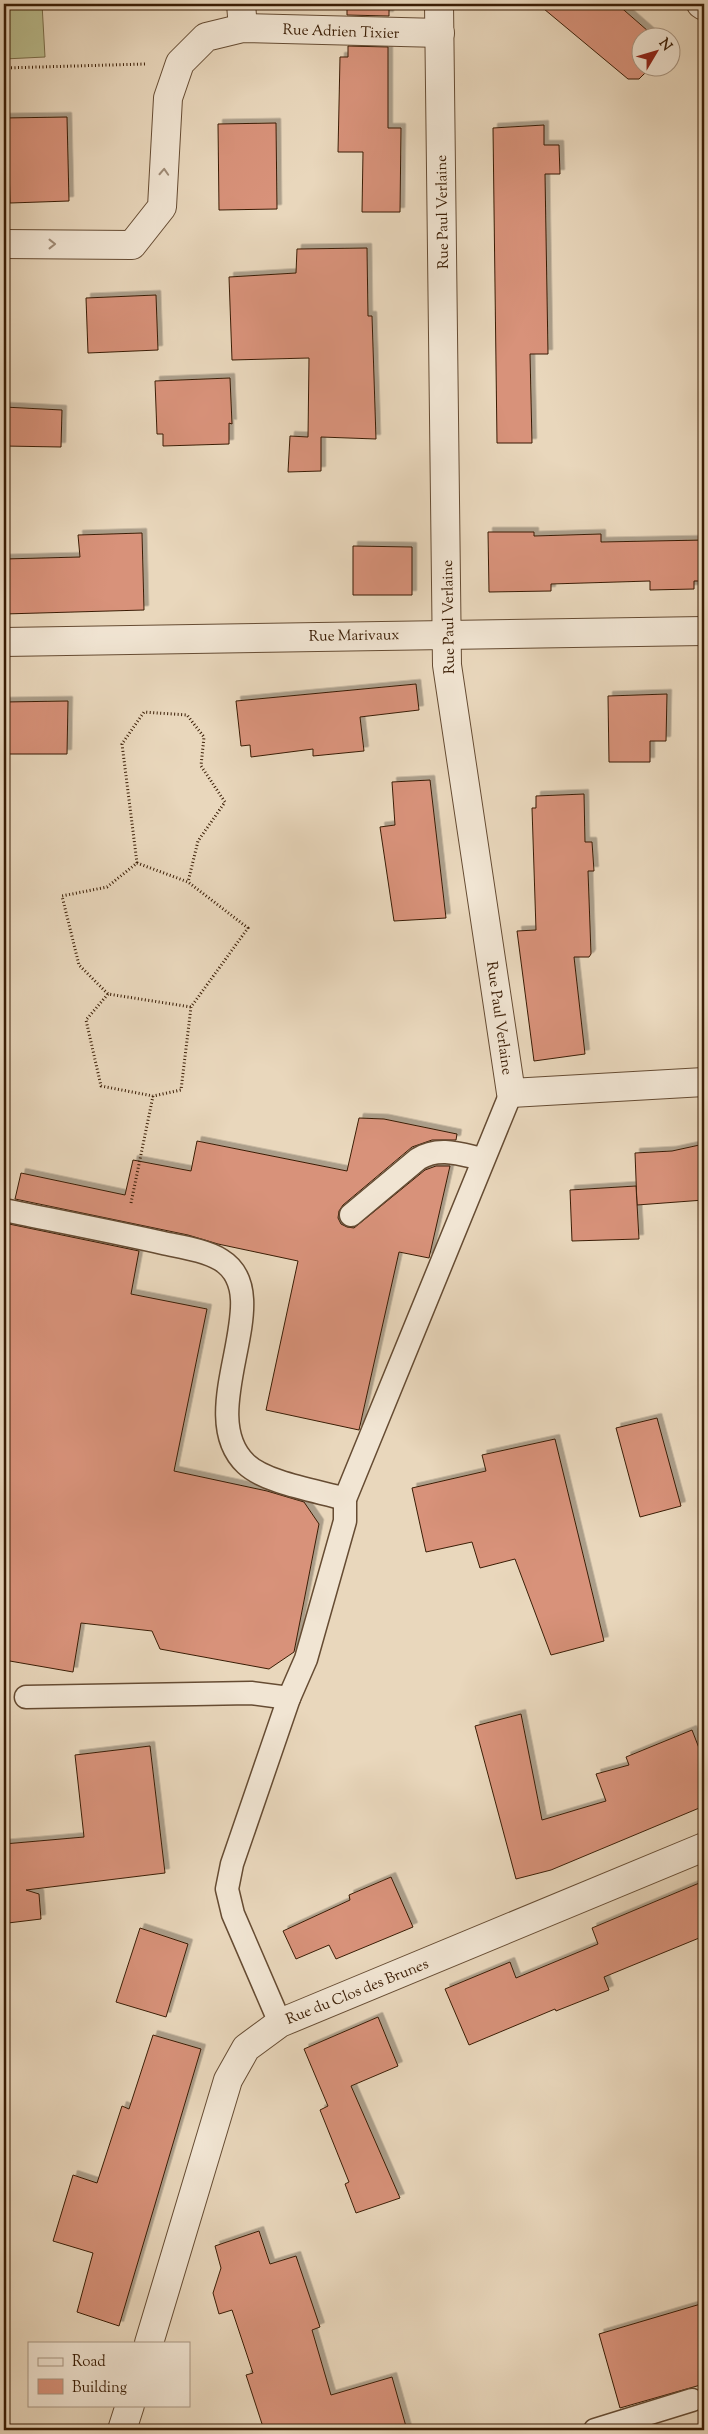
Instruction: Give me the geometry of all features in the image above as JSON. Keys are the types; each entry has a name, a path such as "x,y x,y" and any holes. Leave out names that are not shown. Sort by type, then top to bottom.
{"street":[{"name":"Rue Paul Verlaine","path":"439,4 448,665 511,1093 704,1082"},
{"name":"Rue Adrien Tixier","path":"4,244 132,245 162,207 168,98 180,64 206,37 242,16 440,33"},
{"name":"Rue Marivaux","path":"4,642 448,633 704,631"},
{"name":"Rue du Clos des Brunes","path":"149,2342 228,2080 246,2048 280,2022 704,1847"},
{"path":"122,2430 130,2406"}],"lane":[{"path":"280,2022 233,1914 227,1889 232,1864 289,1698 306,1659 345,1521 345,1499 482,1158 511,1093"},
{"path":"351,1215 418,1159 430,1152 441,1151 482,1158"},
{"path":"4,1210 126,1234 220,1259 232,1270 242,1287 242,1306 229,1393 227,1428 231,1444 246,1464 266,1477 345,1499"},
{"path":"26,1697 251,1693 289,1698"},
{"path":"594,2430 692,2400"}],"path":[{"path":"4,68 180,64"},
{"path":"137,863 122,744 144,712 187,715 204,737 201,766 225,802 198,842 188,882"},
{"path":"108,994 86,1020 101,1086 153,1096 181,1090 191,1007 248,928 188,882 137,863"},
{"path":"137,863 107,887 62,896 80,965 108,994 191,1007"},
{"path":"126,1234 153,1096"}],"green space":[{"path":"4,4 42,4 45,57 4,59"}],"building":[{"path":"347,4 389,4 389,16 347,15"},
{"path":"538,4 617,4 645,28 630,28 630,78 640,78 628,79"},
{"path":"348,46 388,47 388,128 401,128 400,212 362,212 363,152 338,152 340,57 348,57"},
{"path":"67,117 69,201 10,203 9,165 4,165 4,118"},
{"path":"276,123 277,209 219,210 218,124"},
{"path":"544,125 544,145 559,145 560,174 545,174 548,354 530,354 532,443 497,443 493,128"},
{"path":"367,248 368,316 372,316 376,439 321,437 321,471 288,472 290,436 308,437 309,358 232,360 229,277 296,273 297,249"},
{"path":"156,295 158,350 88,353 86,298"},
{"path":"230,378 232,424 229,423 229,444 163,446 163,434 157,434 155,381"},
{"path":"4,407 62,410 61,447 4,446"},
{"path":"488,532 534,532 534,536 601,534 601,542 704,540 704,581 694,581 694,589 650,590 650,581 551,584 551,591 489,592"},
{"path":"142,533 144,610 4,614 4,559 80,557 78,535"},
{"path":"353,546 412,547 412,595 353,595"},
{"path":"416,684 419,710 360,717 364,751 313,756 313,749 251,757 250,745 241,746 236,701"},
{"path":"667,694 666,741 650,741 650,762 609,762 608,696"},
{"path":"68,701 67,754 4,754 4,702"},
{"path":"430,780 446,918 394,921 380,827 395,825 392,782"},
{"path":"584,794 585,842 592,842 594,871 588,871 591,954 589,957 574,957 585,1054 534,1061 517,931 536,930 532,808 536,808 536,796"},
{"path":"359,1118 384,1119 457,1134 456,1140 432,1140 412,1147 343,1205 339,1211 338,1218 341,1224 354,1228 425,1170 436,1166 450,1166 429,1258 399,1252 359,1430 266,1410 298,1261 218,1244 188,1235 15,1199 21,1173 125,1195 133,1160 191,1171 197,1141 347,1171"},
{"path":"704,1144 704,1200 637,1205 635,1153 672,1151"},
{"path":"636,1186 639,1239 572,1241 570,1190"},
{"path":"9,1224 139,1251 131,1294 207,1309 174,1471 267,1491 304,1502 319,1524 294,1652 269,1669 160,1649 152,1631 81,1623 73,1672 4,1660 4,1249"},
{"path":"657,1418 681,1506 640,1517 616,1428"},
{"path":"555,1439 604,1641 551,1655 515,1559 480,1568 472,1542 426,1552 412,1488 486,1471 482,1455"},
{"path":"521,1714 542,1820 606,1801 596,1774 629,1765 626,1757 692,1730 704,1761 704,1806 551,1870 516,1879 475,1726"},
{"path":"150,1746 165,1873 26,1890 39,1894 41,1919 8,1923 4,1883 8,1884 4,1844 84,1837 75,1755"},
{"path":"391,1877 413,1927 336,1959 329,1945 296,1959 283,1931 350,1900 349,1895"},
{"path":"704,1881 704,1936 604,1977 609,1990 556,2011 555,2009 469,2045 445,1989 510,1962 516,1978 598,1944 592,1928"},
{"path":"140,1928 188,1944 166,2017 116,2002"},
{"path":"378,2017 398,2066 351,2086 400,2198 356,2213 345,2184 349,2182 320,2110 328,2106 304,2049"},
{"path":"153,2035 201,2049 119,2326 77,2312 93,2253 53,2241 73,2175 97,2183 122,2106 129,2109"},
{"path":"259,2231 270,2264 296,2256 320,2327 312,2330 331,2395 392,2377 407,2430 264,2430 246,2375 253,2373 232,2310 219,2314 213,2293 221,2268 215,2246"},
{"path":"704,2303 704,2384 620,2408 599,2334"}]}
